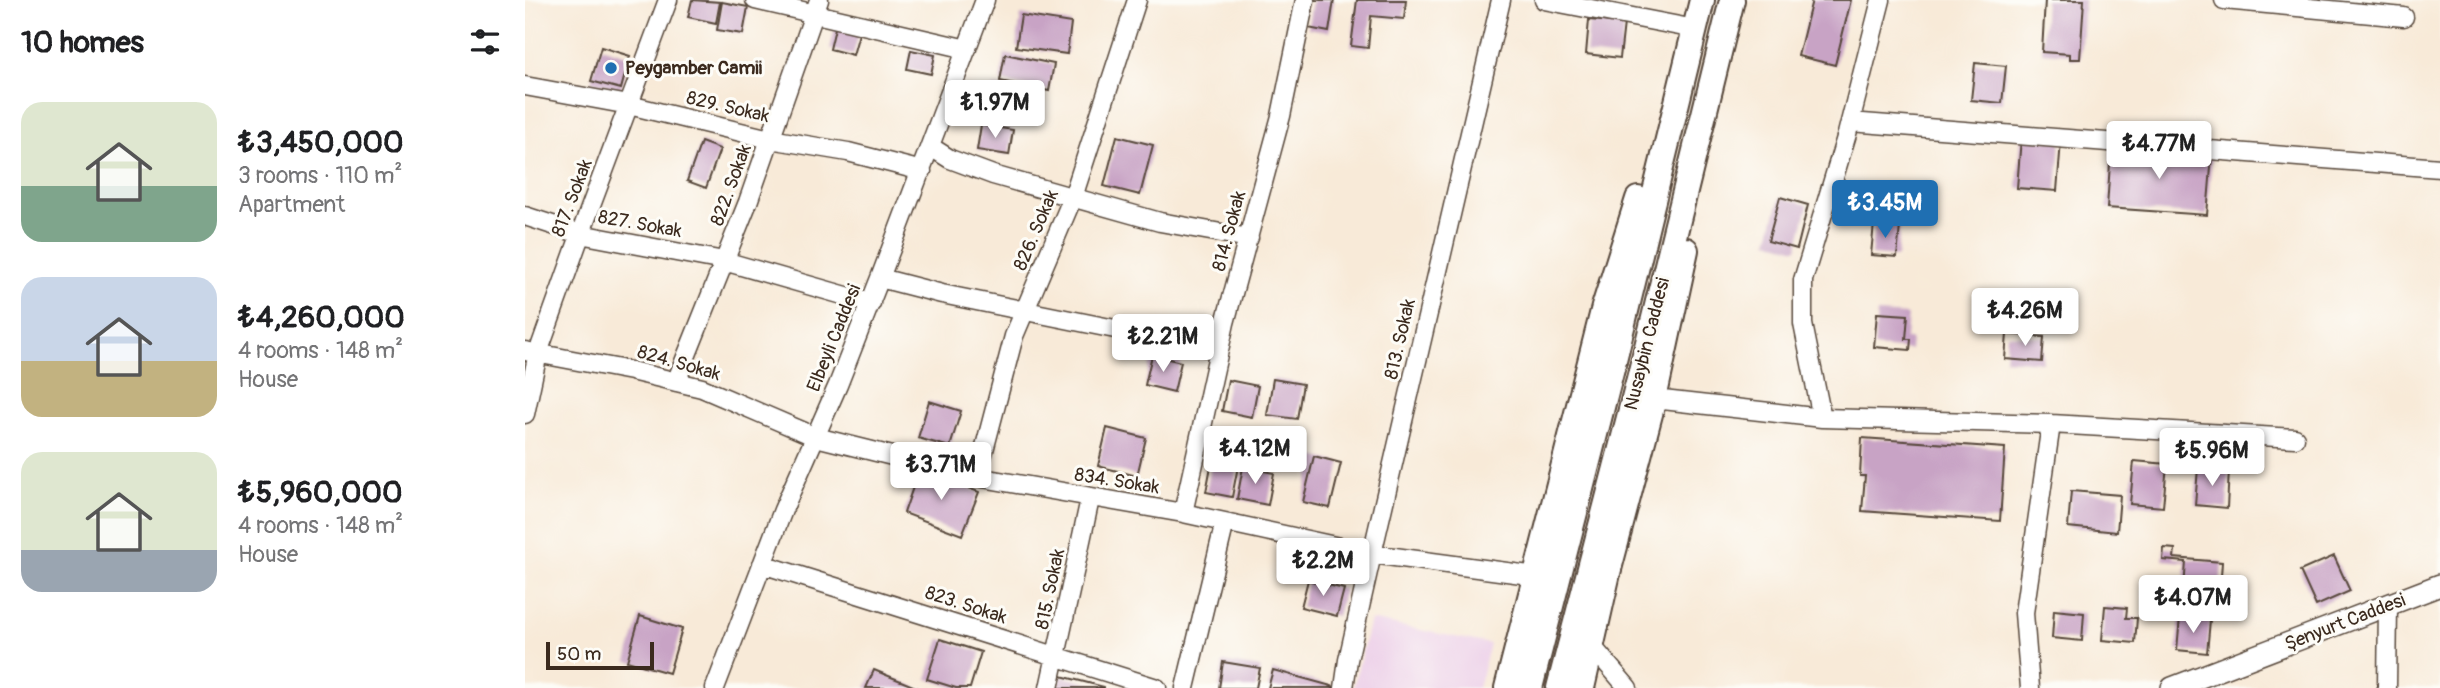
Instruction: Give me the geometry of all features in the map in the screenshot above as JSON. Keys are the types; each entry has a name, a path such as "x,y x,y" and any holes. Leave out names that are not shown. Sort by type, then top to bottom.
{"highway":[{"name":"Nusaybin Caddesi","path":"1529,688 1613,365 1702,0"},
{"name":"Nusaybin Caddesi","path":"1559,688 1732,0"},
{"path":"1507,688 1604,307 1695,29"},
{"path":"1582,688 1608,573 1654,399 1694,213 1713,82"}],"main road":[{"name":"Şenyurt Caddesi","path":"2172,688 2440,585"}],"street":[{"name":"817. Sokak","path":"525,414 532,352 580,234 668,0"},
{"path":"755,0 817,6 967,49"},
{"name":"Elbeyli Caddesi","path":"715,688 762,564 871,303 985,0"},
{"name":"826. Sokak","path":"977,477 1014,336 1073,197 1137,0"},
{"name":"814. Sokak","path":"1183,513 1219,350 1281,116 1305,0"},
{"name":"813. Sokak","path":"1343,688 1501,0"},
{"path":"1544,0 1695,29"},
{"path":"1822,418 1803,324 1803,280 1850,122 1881,0"},
{"path":"2224,0 2404,17"},
{"name":"822. Sokak","path":"676,382 770,139 817,6"},
{"name":"829. Sokak","path":"525,86 629,105 770,139 848,152 922,172"},
{"path":"1850,122 2440,168"},
{"path":"931,147 950,159 993,175 1160,222 1249,238"},
{"name":"827. Sokak","path":"525,216 580,234 724,261 871,303"},
{"path":"880,278 941,294 1219,350"},
{"name":"824. Sokak","path":"532,352 702,388 816,437"},
{"path":"1654,399 1822,418 2051,424 2295,438"},
{"path":"2029,688 2024,612 2051,424"},
{"name":"834. Sokak","path":"816,437 977,477 1090,499 1183,513 1372,554 1537,576"},
{"name":"815. Sokak","path":"1049,688 1090,499"},
{"path":"1185,688 1225,522"},
{"name":"823. Sokak","path":"762,564 1157,688"},
{"path":"2387,688 2388,605"},
{"path":"1592,646 1628,688"}],"shaded area":[{"path":"1370,620 1490,644 1478,688 1353,688"}],"building":[{"path":"692,0 720,2 716,23 688,17"},
{"path":"1312,0 1334,0 1329,32 1308,28"},
{"path":"1357,0 1406,0 1404,19 1371,16 1368,48 1351,46"},
{"path":"1812,0 1851,0 1835,65 1798,56"},
{"path":"2045,0 2084,0 2080,59 2070,59 2070,54 2042,52"},
{"path":"722,2 748,7 743,34 717,30"},
{"path":"1021,15 1071,23 1067,54 1016,47"},
{"path":"1589,20 1624,23 1620,58 1586,54"},
{"path":"836,24 860,30 853,55 830,49"},
{"name":"Peygamber Camii","path":"601,47 630,56 621,89 591,81"},
{"path":"911,50 935,55 931,74 907,69"},
{"path":"1005,54 1054,64 1049,91 1000,81"},
{"path":"1975,63 2006,66 2002,103 1971,100"},
{"path":"992,86 1035,93 1031,120 987,113"},
{"path":"981,125 1013,130 1009,155 977,150"},
{"path":"1117,136 1153,145 1140,195 1104,186"},
{"path":"2021,138 2061,141 2057,191 2017,188"},
{"path":"701,142 720,149 706,188 687,181"},
{"path":"2111,148 2212,155 2207,215 2107,208"},
{"path":"1849,186 1885,189 1883,212 1847,209"},
{"path":"1780,197 1808,205 1797,249 1768,241"},
{"path":"1874,223 1900,226 1897,257 1871,255"},
{"path":"2006,295 2043,298 2041,325 2004,322"},
{"path":"1877,313 1908,315 1906,339 1911,339 1910,350 1874,347"},
{"path":"2007,334 2044,337 2042,362 2005,359"},
{"path":"1152,355 1181,362 1174,392 1145,385"},
{"path":"1273,379 1303,384 1297,419 1267,415"},
{"path":"1228,380 1258,386 1252,417 1222,411"},
{"path":"929,401 961,411 950,447 918,438"},
{"path":"1107,428 1146,438 1137,476 1098,466"},
{"path":"1862,438 2005,448 2000,521 1862,511 1865,476 1860,476"},
{"path":"1213,456 1239,461 1232,497 1206,492"},
{"path":"1314,456 1341,463 1330,508 1303,502"},
{"path":"2134,461 2167,464 2163,507 2130,504"},
{"path":"1243,467 1274,473 1268,505 1237,499"},
{"path":"2198,468 2229,470 2227,508 2195,505"},
{"path":"919,470 979,492 962,535 904,513"},
{"path":"2071,491 2120,495 2117,532 2068,527"},
{"path":"2164,548 2175,549 2174,558 2222,562 2219,605 2183,602 2186,562 2163,560"},
{"path":"2334,556 2350,591 2316,606 2300,571"},
{"path":"1308,580 1344,589 1337,616 1301,607"},
{"path":"2105,606 2127,608 2126,618 2137,618 2135,643 2102,640"},
{"path":"2054,610 2084,613 2082,641 2052,638"},
{"path":"640,616 682,629 669,673 627,661"},
{"path":"2180,617 2210,620 2207,653 2177,650"},
{"path":"940,639 981,652 970,688 956,688 927,679"},
{"path":"1223,662 1260,668 1256,688 1219,688"},
{"path":"874,670 918,688 866,688"},
{"path":"1273,670 1335,687 1335,688 1268,688"},
{"path":"1061,676 1104,687 1104,688 1058,688"}],"place":[{"name":"Peygamber Camii","path":"611,68"}]}
